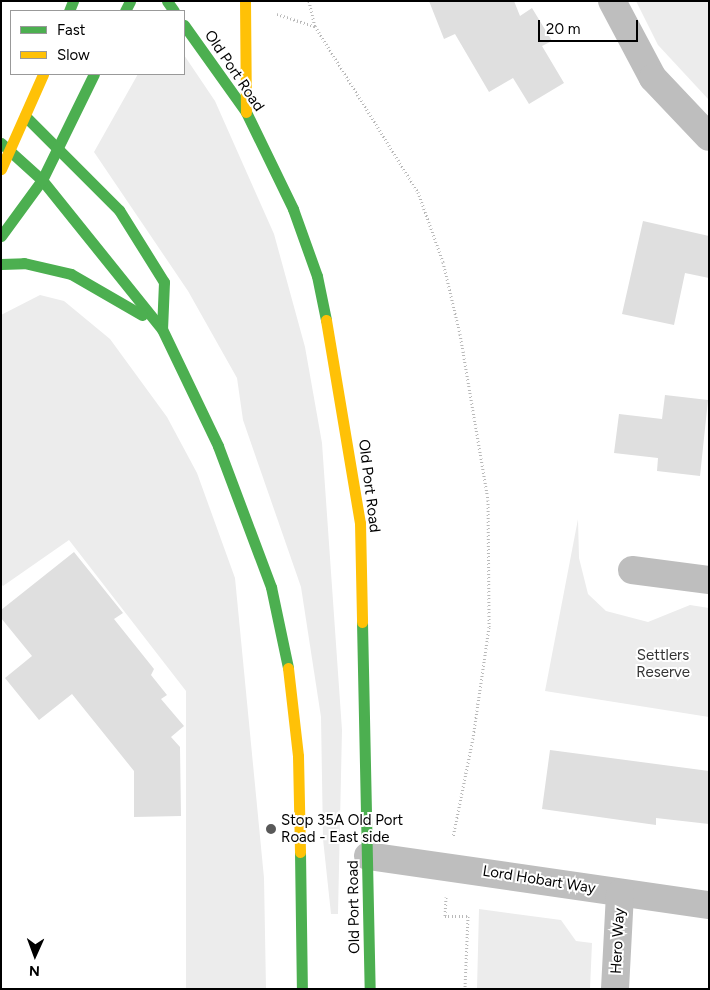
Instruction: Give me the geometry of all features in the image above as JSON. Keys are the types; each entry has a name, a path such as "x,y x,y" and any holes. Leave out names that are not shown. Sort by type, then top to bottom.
{"main road":[{"path":"244,1 246,112"},
{"name":"Old Port Road","path":"185,25 246,112 293,209 317,276 342,397 360,523 370,989"},
{"path":"1,169 11,152 43,75"},
{"path":"1,236 42,180 94,75"},
{"path":"25,116 119,210 164,282 162,329"},
{"path":"1,144 42,180 162,329 218,446 271,587 288,670 298,756 302,989"},
{"path":"1,264 24,262 93,283 162,329"}],"street":[{"path":"612,1 653,78 709,137"},
{"path":"632,570 709,580"},
{"name":"Lord Hobart Way","path":"368,856 709,905"},
{"name":"Hero Way","path":"615,989 620,893"}],"path":[{"path":"309,1 315,26 418,192 443,262 460,334 487,490 489,627 474,738 451,846"},
{"path":"271,11 315,26"},
{"path":"446,888 445,916 468,916 465,989"}],"green space":[{"path":"636,1 709,1 709,100 658,45"},
{"path":"185,56 215,101 274,234 305,347 322,443 342,730 338,914 331,914 323,839 321,717 301,587 243,420 237,378 188,291 94,152 137,75 185,75"},
{"path":"40,295 64,301 110,339 167,417 197,473 235,578 264,878 266,989 186,989 186,691 69,540 3,586 1,584 1,315"},
{"name":"Settlers Reserve","path":"578,519 579,558 588,594 606,611 648,622 690,605 709,608 709,717 545,691"},
{"path":"479,909 561,920 576,941 592,943 590,989 477,989"}],"building":[{"path":"429,1 514,1 520,16 532,8 552,41 542,46 564,83 529,104 513,78 489,92 455,34 444,39"},
{"path":"643,221 709,236 709,278 685,273 674,325 622,314"},
{"path":"665,395 708,400 700,476 657,471 658,458 614,453 619,414 662,419"},
{"path":"74,552 123,613 114,619 154,669 151,675 167,695 161,699 184,726 171,737 180,747 181,816 134,817 134,771 72,694 39,720 5,678 32,656 1,618 1,610"},
{"path":"550,750 709,771 709,824 656,818 656,825 542,809"}],"traffic: fast":[{"path":"69,10 73,1"},
{"path":"126,10 130,1"},
{"path":"167,1 173,10"},
{"path":"185,26 246,112 293,209 317,276 326,320"},
{"path":"1,236 42,180 94,75"},
{"path":"25,116 119,210 164,282 162,329"},
{"path":"1,143 42,180 162,329 218,446 271,587 288,668"},
{"path":"1,264 24,263 71,274 142,315"},
{"path":"362,622 370,989"},
{"path":"300,852 302,989"}],"traffic: slow":[{"path":"245,1 246,112"},
{"path":"1,169 43,75"},
{"path":"326,320 360,523 362,622"},
{"path":"288,668 298,756 300,852"}],"place":[{"name":"Stop 35A Old Port Road - East side","path":"271,829"}]}
